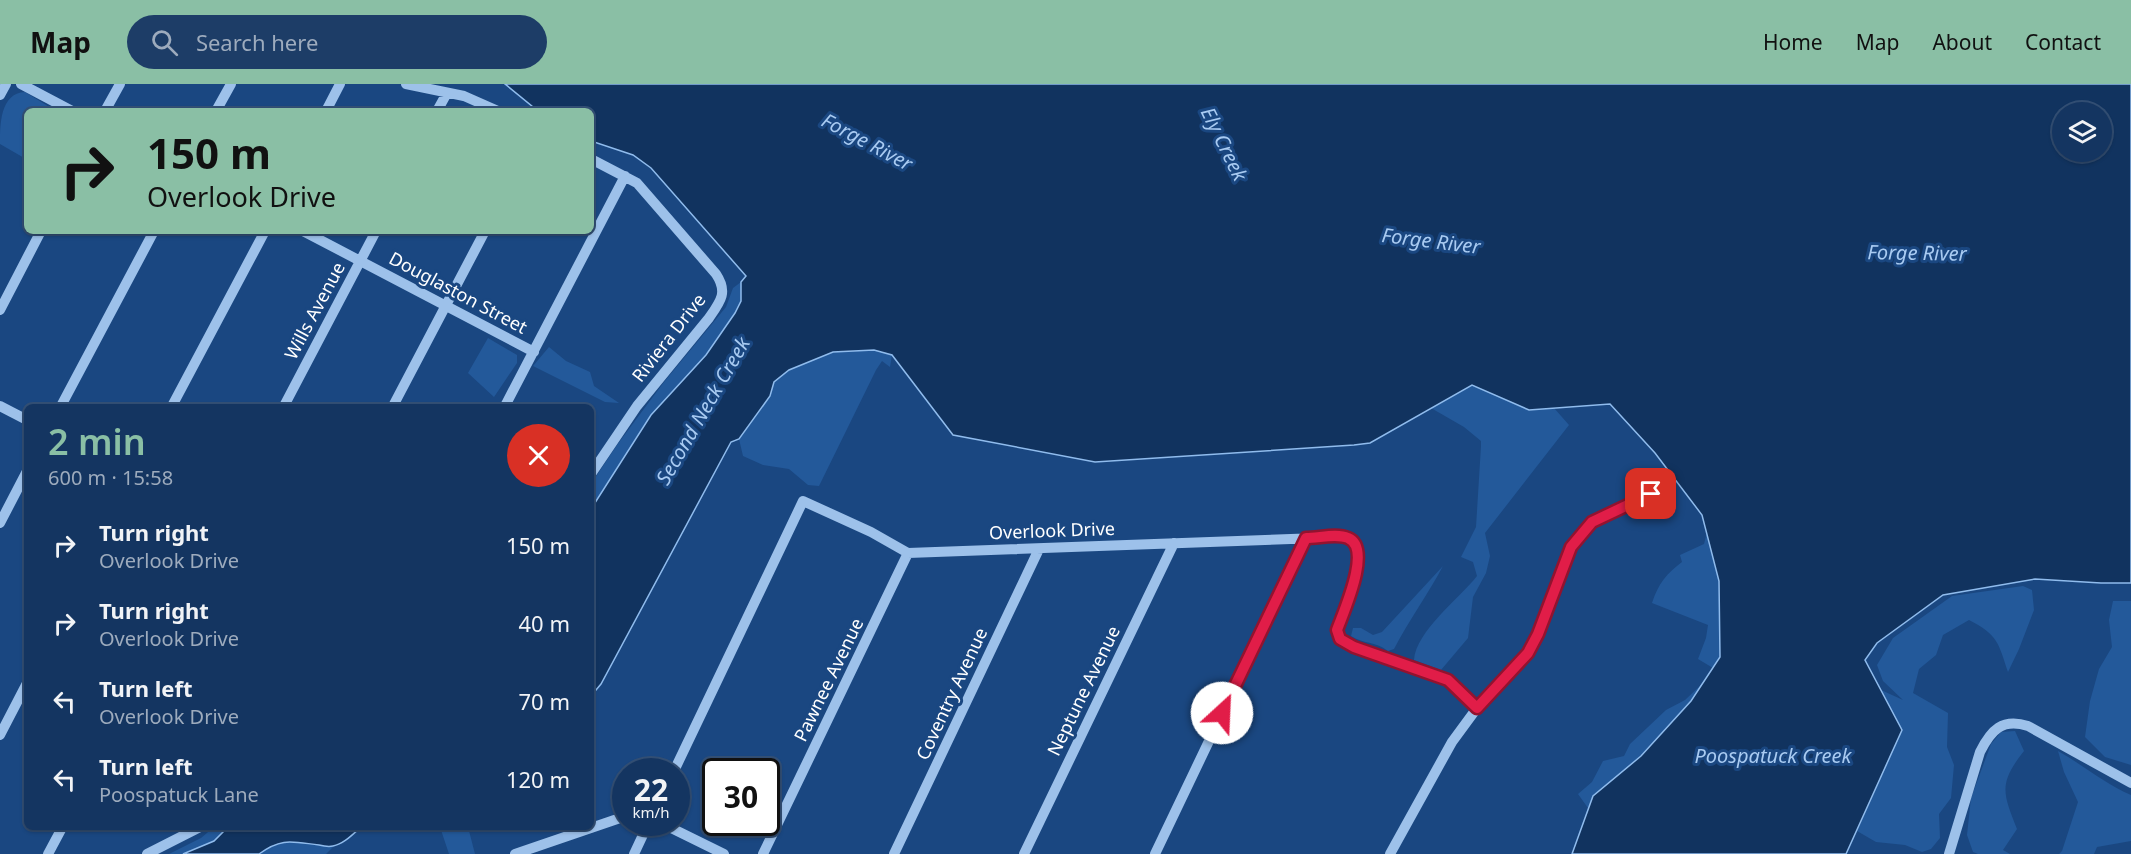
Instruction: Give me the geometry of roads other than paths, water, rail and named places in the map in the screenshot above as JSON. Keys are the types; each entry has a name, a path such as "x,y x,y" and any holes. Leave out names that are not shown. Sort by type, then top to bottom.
{"street":[{"path":"0,95 6,84"},
{"path":"21,84 66,108"},
{"path":"107,108 120,84"},
{"path":"218,108 231,84"},
{"path":"328,108 340,84"},
{"path":"406,84 464,96 491,108"},
{"path":"439,108 447,93"},
{"name":"Riviera Drive","path":"594,160 637,183 716,274 722,283 723,291 717,307 637,406 594,470"},
{"path":"506,404 626,176"},
{"path":"0,310 39,234"},
{"path":"62,404 152,234"},
{"path":"173,404 263,234"},
{"name":"Douglaston Street","path":"309,234 534,352"},
{"name":"Wills Avenue","path":"285,404 374,234"},
{"path":"394,404 483,234"},
{"path":"0,406 24,418"},
{"path":"0,523 24,477"},
{"path":"1390,854 1452,742 1477,708 1528,653 1538,634 1571,547 1592,522 1651,494"},
{"path":"680,758 803,501 863,528 908,553"},
{"name":"Overlook Drive","path":"908,553 1346,537 1354,541 1358,549 1359,567 1337,630 1340,639 1354,647 1448,680 1477,708"},
{"path":"1155,854 1306,538"},
{"name":"Neptune Avenue","path":"1024,854 1174,543"},
{"name":"Coventry Avenue","path":"894,854 1039,549"},
{"name":"Pawnee Avenue","path":"763,854 908,553"},
{"path":"0,735 24,689"},
{"path":"1949,854 1980,752 1987,739 2000,726 2018,723 2028,726 2131,783"},
{"path":"594,827 612,821"},
{"path":"48,854 61,830"},
{"path":"147,854 194,830"},
{"path":"515,854 585,830"},
{"path":"634,854 642,836"},
{"path":"687,836 724,854"}],"water":[{"path":"505,84 2131,84 2131,583 2035,579 1943,595 1877,643 1865,660 1902,730 1846,854 1572,854 1593,796 1641,756 1691,701 1720,657 1719,581 1702,515 1655,453 1610,404 1529,410 1472,385 1370,443 1095,462 953,435 892,355 874,350 833,352 789,370 774,382 770,396 739,439 731,442 601,684 594,692 594,504 651,415 706,355 735,313 741,301 741,282 746,276 651,168 633,155 594,142 594,108 534,108"},
{"path":"225,830 358,830 345,841 331,846 288,842 274,845 259,854 183,854 214,841"}],"water label":[{"name":"Forge River","path":"867,142"},
{"name":"Ely Creek","path":"1224,144"},
{"name":"Forge River","path":"1431,241"},
{"name":"Forge River","path":"1917,253"},
{"name":"Second Neck Creek","path":"703,411"},
{"name":"Poospatuck Creek","path":"1773,756"}]}
